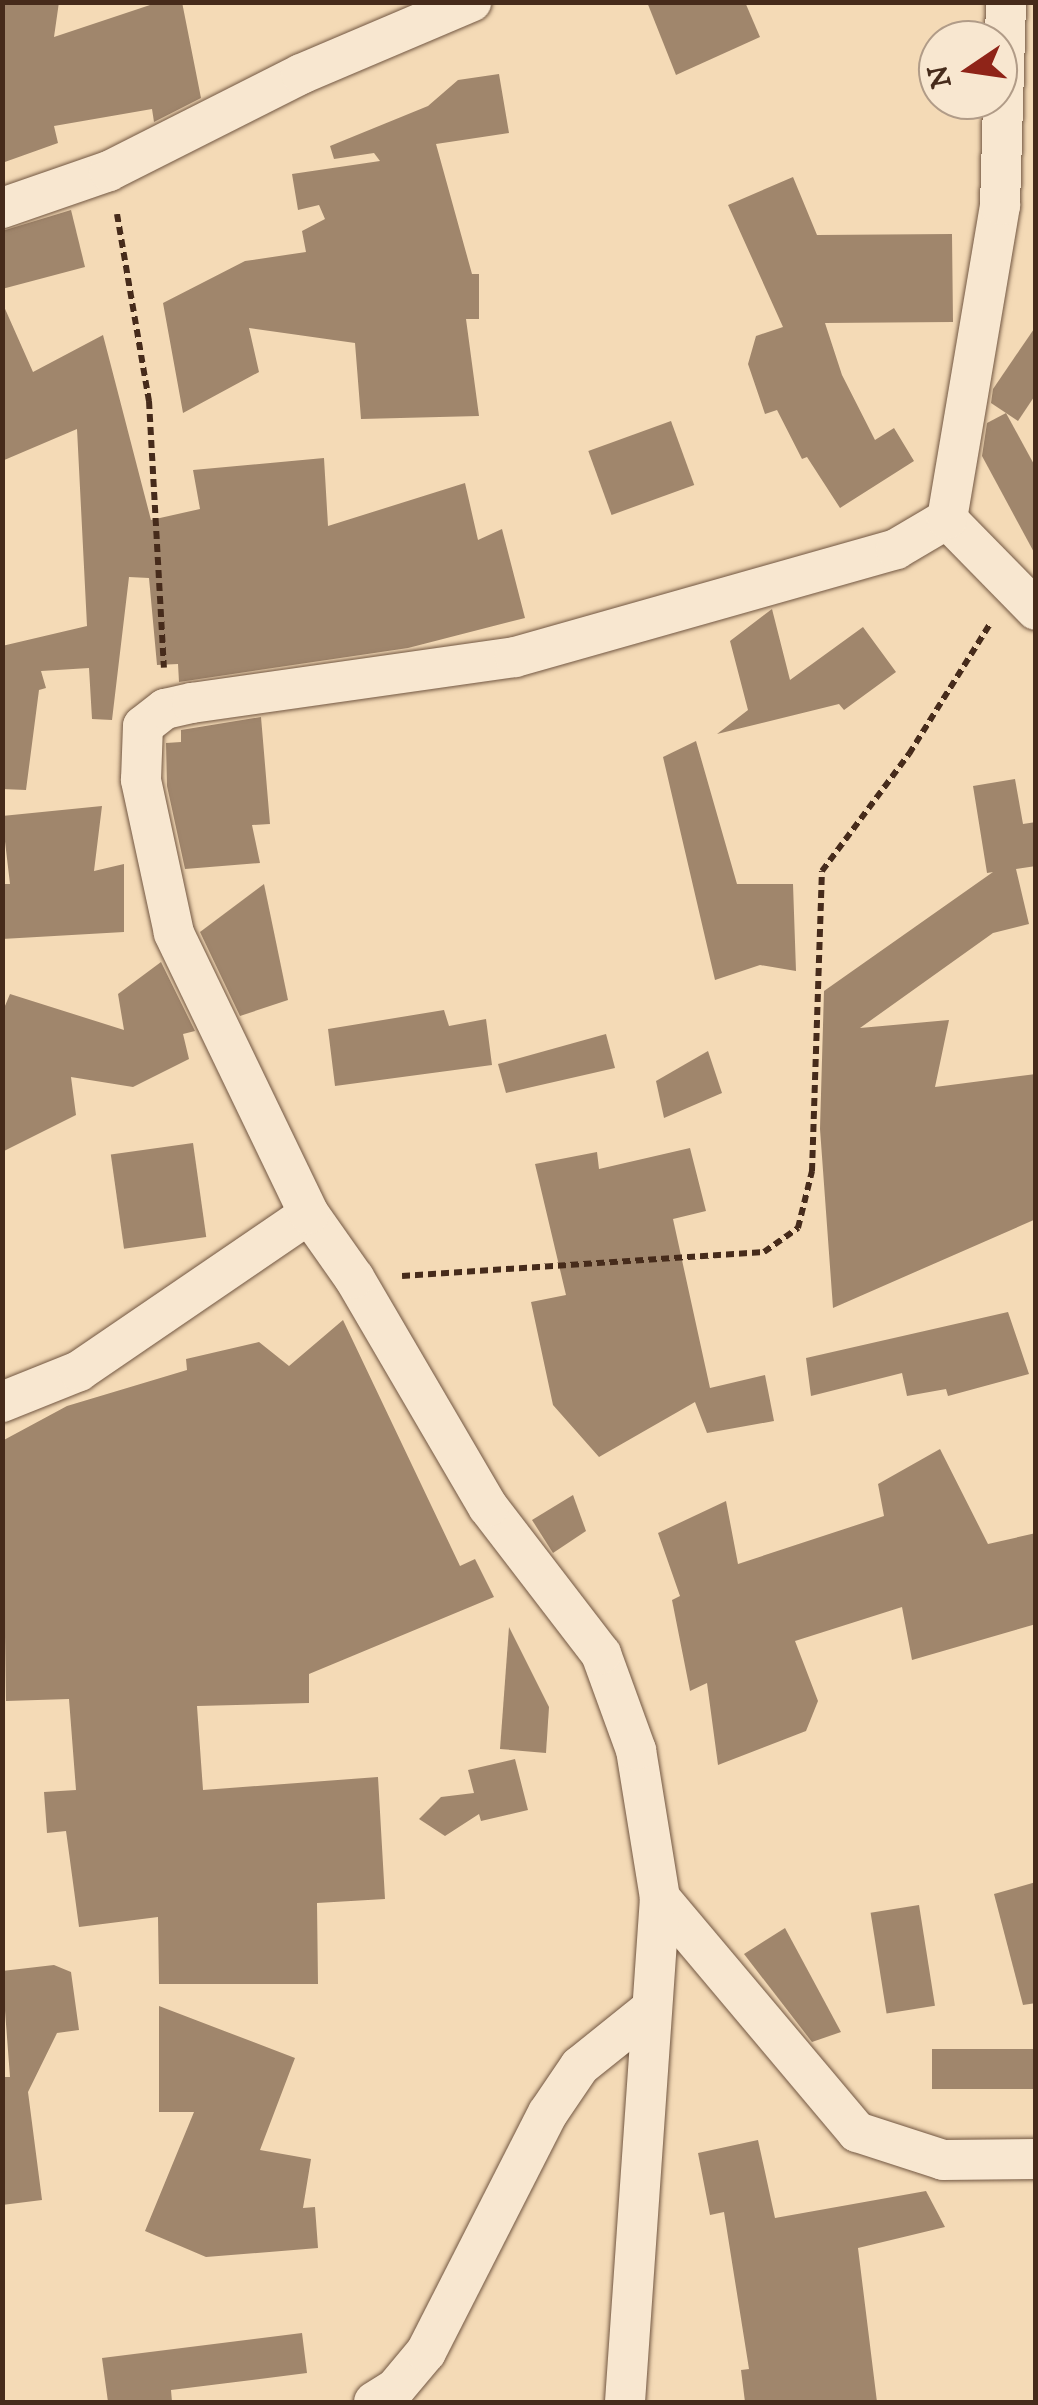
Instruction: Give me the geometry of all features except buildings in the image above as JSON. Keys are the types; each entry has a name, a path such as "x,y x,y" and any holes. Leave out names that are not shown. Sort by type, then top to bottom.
{"street":[{"path":"2,208 110,172 301,74 472,2"},
{"path":"947,520 1000,205 1006,2"},
{"path":"947,520 1024,600"},
{"path":"625,2402 660,1898 636,1750 602,1654 488,1507 354,1278 308,1214 174,933 141,780 144,726 166,709 514,657 896,549 947,520"},
{"path":"2,1402 79,1371 308,1214"},
{"path":"660,1898 857,2132 943,2160 1036,2159"},
{"path":"374,2402 395,2390 426,2352 548,2112 580,2066 650,2010"}],"path":[{"path":"110,172 149,401 166,709"},
{"path":"354,1278 764,1252 798,1228 812,1172 822,871 1024,600"}]}
